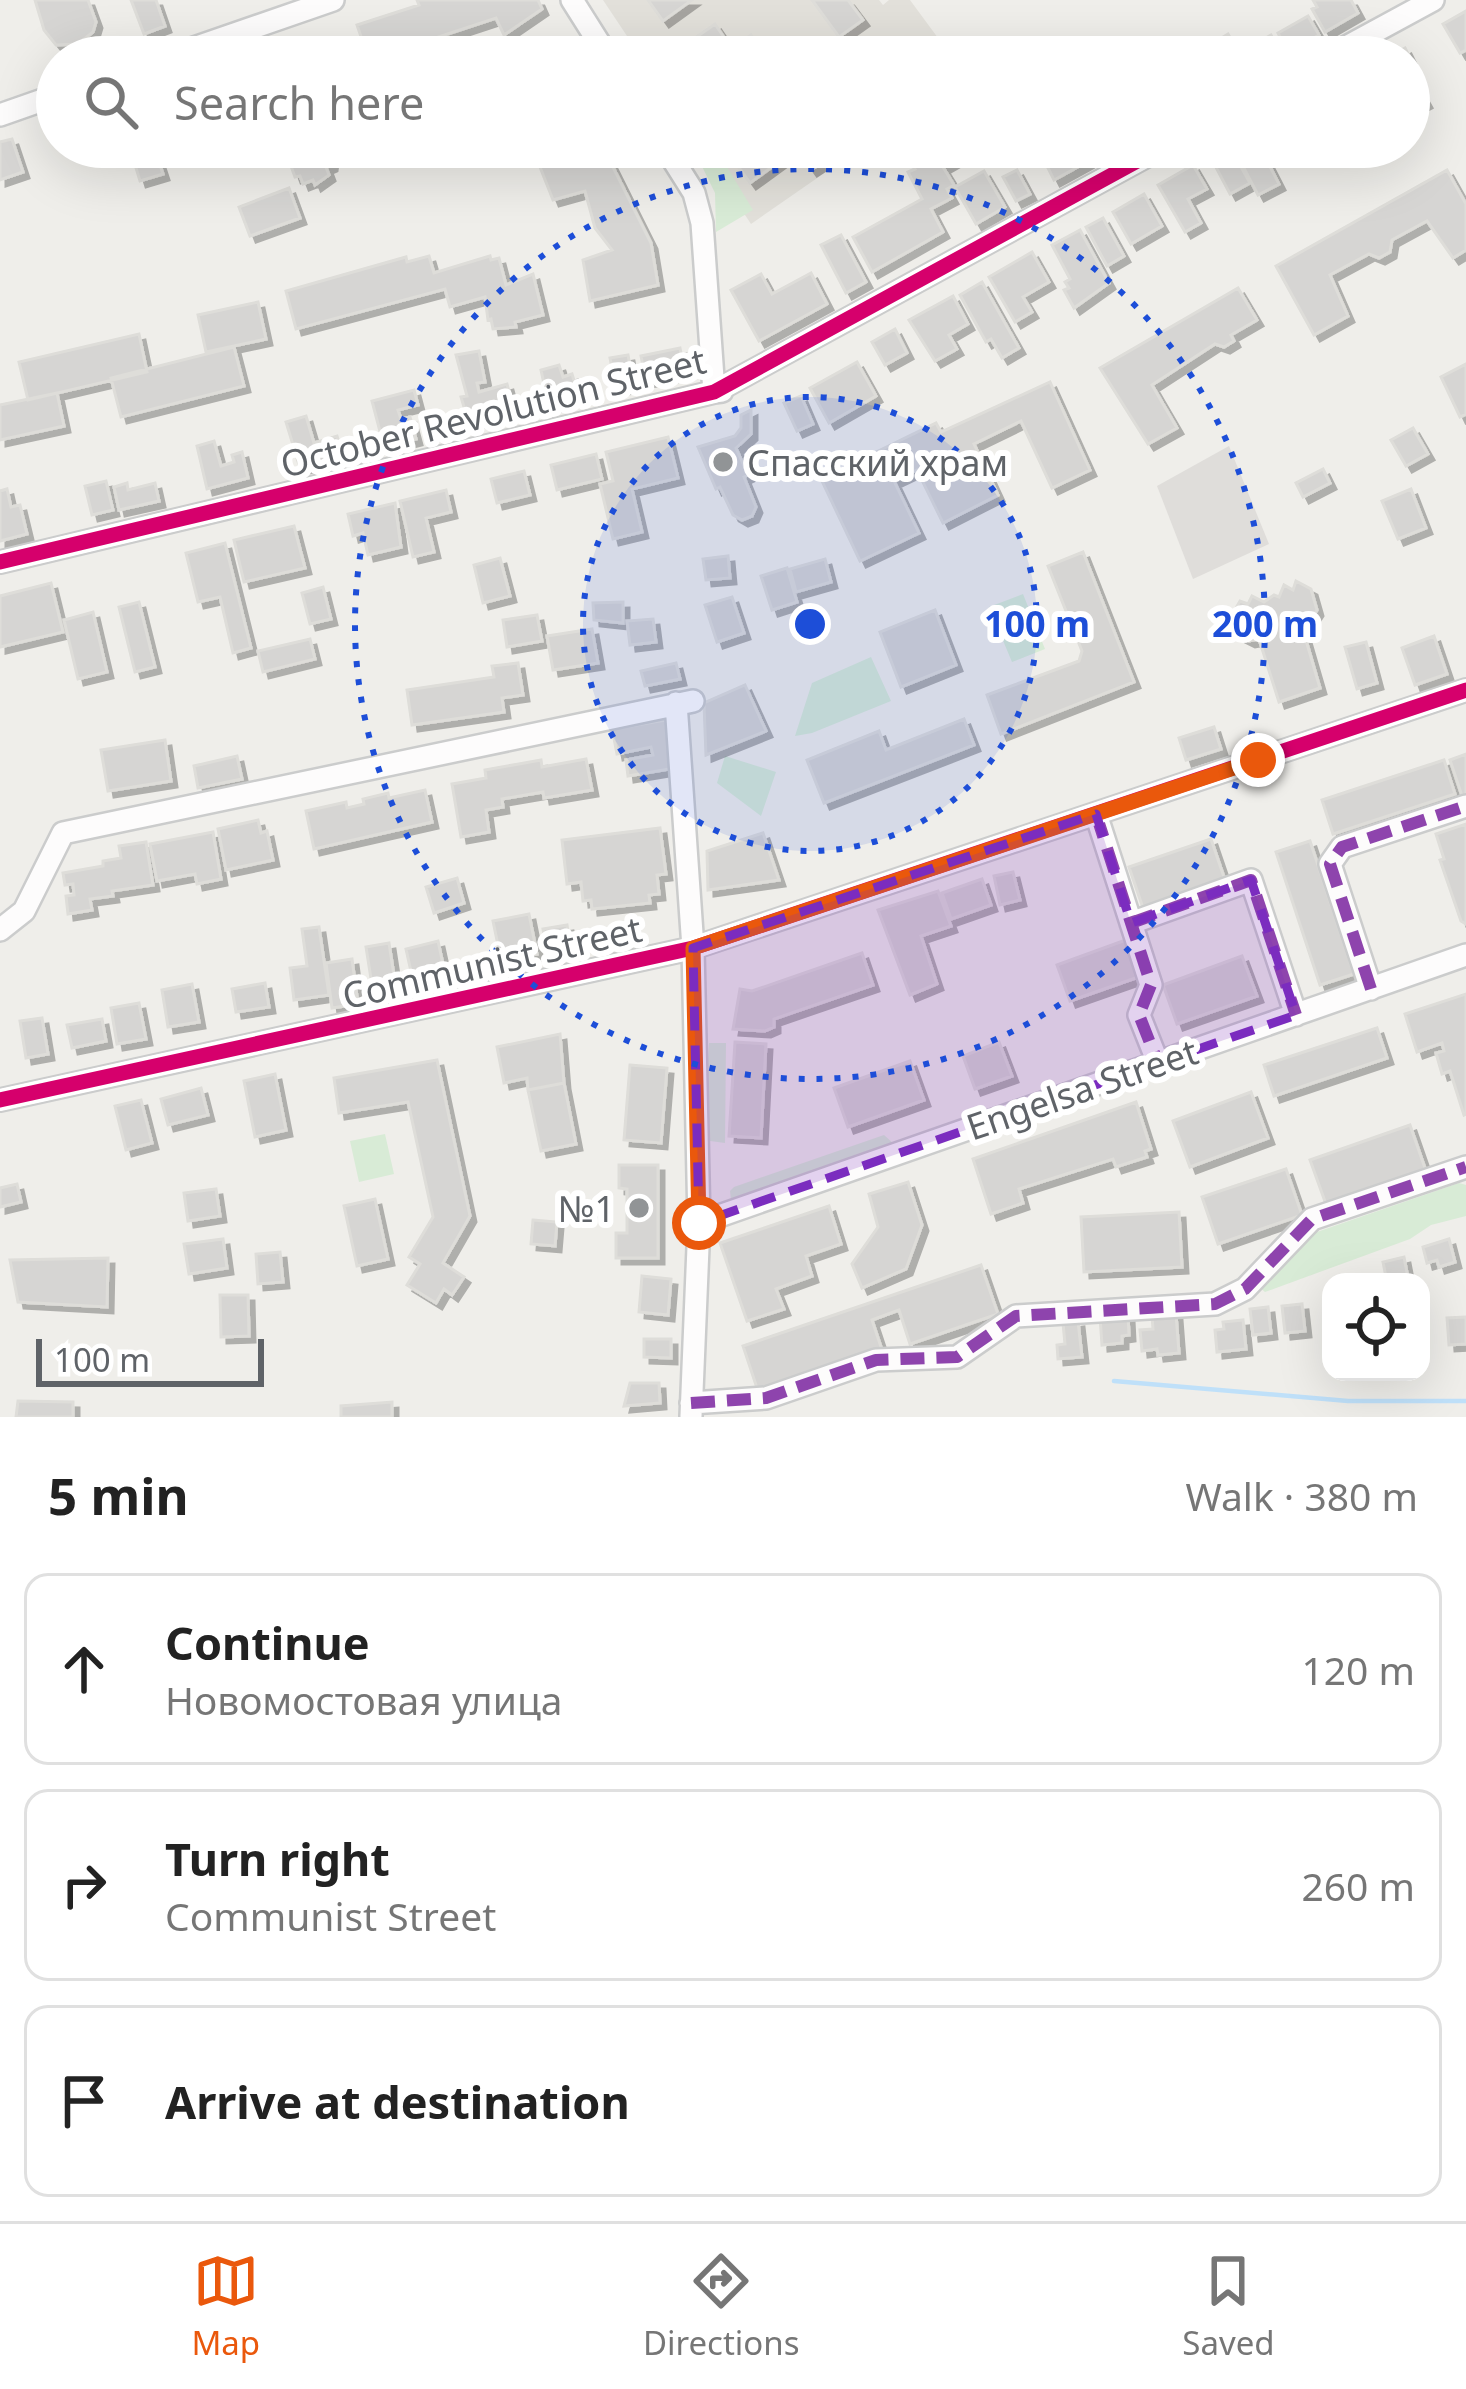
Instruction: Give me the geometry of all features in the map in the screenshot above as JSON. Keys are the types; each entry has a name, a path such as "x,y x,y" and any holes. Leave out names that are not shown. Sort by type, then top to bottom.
{"street":[{"path":"229,36 334,0"},
{"path":"572,0 595,36"},
{"path":"1366,36 1432,0"},
{"path":"1386,36 1452,0"},
{"path":"0,115 36,102"},
{"path":"678,168 694,193 702,223 714,392 739,389 1144,168"},
{"name":"October Revolution Street","path":"0,562 714,392 1125,168"},
{"name":"Communist Street","path":"0,1100 693,948 1466,690"},
{"path":"0,930 23,910 63,833 685,702 699,1223 691,1410 766,1398 876,1360 957,1358 1016,1316 1215,1304 1245,1288 1312,1219 1466,1167"},
{"path":"1371,989 1330,864 1332,857 1342,847 1466,806"},
{"path":"1096,814 1151,985 1139,1015 1158,1063"},
{"path":"1131,923 1251,880 1296,1015"},
{"name":"Engelsa Street","path":"699,1223 1466,956"}],"highlighted area":[{"path":"1096,814 1131,923 1251,880 1296,1015 699,1223 693,948"}],"shaded area":[{"path":"603,0 879,0 883,5 889,0 910,0 937,36 627,36"},
{"path":"714,168 832,168 751,224"},
{"path":"1229,446 1269,544 1193,579 1157,486"}],"green space":[{"path":"703,168 728,168 753,210 716,232 715,193"},
{"path":"1023,594 1045,649 1012,662 989,607"},
{"path":"871,657 891,701 795,736 812,683"},
{"path":"725,756 776,772 761,816 717,783"},
{"path":"709,1043 726,1043 725,1143 703,1140"},
{"path":"385,1134 394,1174 359,1182 350,1141"},
{"path":"884,1135 894,1144 731,1200 734,1187"},
{"path":"1459,1183 1466,1185 1466,1216 1431,1225 1410,1239 1265,1292 1258,1286 1314,1233"}],"building":[{"path":"35,0 88,0 96,22 88,36 49,36"},
{"path":"131,0 156,0 165,26 144,34"},
{"path":"417,0 538,0 542,9 504,35 496,18 441,36 361,36 357,25 419,5"},
{"path":"648,0 692,0 663,21"},
{"path":"812,0 848,0 863,20 838,36"},
{"path":"1313,0 1351,0 1358,13 1325,32 1312,9 1317,7"},
{"path":"1466,11 1466,50 1460,53 1443,24"},
{"path":"1308,16 1319,35 1280,36"},
{"path":"715,24 723,36 698,36"},
{"path":"12,139 23,172 0,180 0,142"},
{"path":"136,168 161,168 163,174 140,181"},
{"path":"292,168 326,168 329,175 315,185 313,180 303,184 300,176 295,177"},
{"path":"540,168 614,168 651,243 658,285 590,301 583,260 612,250 595,228 585,191 553,200"},
{"path":"739,168 771,168 750,183"},
{"path":"944,168 954,185 947,189 952,198 931,209 943,232 872,272 853,237 922,199 908,172"},
{"path":"1048,168 1076,168 1054,180"},
{"path":"1195,168 1207,189 1188,199 1201,223 1185,232 1158,185"},
{"path":"1216,168 1242,168 1250,183 1230,194"},
{"path":"1244,168 1271,168 1279,184 1258,195"},
{"path":"1017,170 1030,194 1016,201 1003,177"},
{"path":"1447,170 1466,204 1466,250 1453,258 1427,221 1392,240 1390,252 1379,258 1369,254 1330,275 1348,316 1314,335 1276,266"},
{"path":"984,171 1005,207 976,224 955,187"},
{"path":"289,188 300,218 250,236 239,207"},
{"path":"1144,194 1162,226 1131,244 1113,212"},
{"path":"1103,218 1124,256 1107,266 1086,227"},
{"path":"1080,230 1109,283 1074,308 1064,290 1070,279 1052,245"},
{"path":"841,235 866,282 846,293 821,245"},
{"path":"1032,252 1049,282 1023,297 1032,312 1015,322 989,277"},
{"path":"429,256 434,273 490,256 491,260 499,258 506,285 533,274 543,315 515,322 516,327 493,329 485,297 450,307 445,289 296,329 286,291 406,257 407,262"},
{"path":"811,273 827,304 759,341 731,290 761,274 772,294"},
{"path":"982,282 1019,348 1002,358 991,339 986,342 960,295"},
{"path":"1238,288 1257,320 1231,335 1234,341 1224,347 1215,344 1152,385 1177,428 1148,444 1100,368"},
{"path":"953,296 968,324 949,335 957,349 935,361 909,320"},
{"path":"258,302 266,339 206,352 198,315"},
{"path":"895,329 907,353 885,365 872,342"},
{"path":"139,334 147,372 28,400 19,362"},
{"path":"234,347 244,386 121,417 111,378"},
{"path":"680,348 685,373 646,381 641,356"},
{"path":"479,351 485,382 477,383 479,392 507,384 514,410 469,424 456,355"},
{"path":"628,355 634,386 616,389 610,358"},
{"path":"857,362 876,396 829,423 810,388"},
{"path":"1466,364 1466,414 1460,417 1441,377"},
{"path":"559,365 563,377 572,374 579,397 549,407 541,370"},
{"path":"1050,382 1090,470 1052,488 1021,421 974,444 998,495 943,523 917,470 894,481 919,533 860,561 821,479 936,423 941,432"},
{"path":"414,390 418,405 398,410 401,419 410,417 416,439 384,447 372,401"},
{"path":"57,393 64,426 0,440 0,405"},
{"path":"801,396 813,424 797,431 784,403"},
{"name":"Спасский храм","path":"751,410 751,434 736,448 756,507 752,516 742,520 733,515 720,487 716,489 698,447 735,436 741,415"},
{"path":"306,416 314,443 337,436 343,456 300,468 286,422"},
{"path":"1413,428 1428,454 1406,466 1391,440"},
{"path":"668,437 678,478 632,489 642,532 613,539 600,484 613,481 606,452"},
{"path":"214,441 221,466 234,462 232,455 242,452 248,478 207,489 197,446"},
{"path":"596,454 602,479 557,490 551,465"},
{"path":"1323,469 1330,483 1303,497 1296,483"},
{"path":"524,471 530,495 497,503 491,479"},
{"path":"106,481 113,510 92,515 85,486"},
{"path":"127,483 128,490 155,483 159,501 119,510 114,487"},
{"path":"7,489 11,507 20,505 27,534 0,541 0,491"},
{"path":"1411,489 1426,528 1398,539 1382,501"},
{"path":"446,490 451,512 426,518 434,552 413,557 400,501"},
{"path":"395,503 401,547 368,555 363,533 353,536 348,514"},
{"path":"294,526 305,568 244,582 234,540"},
{"path":"225,543 251,648 233,653 220,597 198,602 186,553"},
{"path":"1083,552 1134,682 1001,734 987,695 1079,661 1082,651 1048,566"},
{"path":"728,556 730,578 706,580 703,559"},
{"path":"500,558 510,596 483,603 474,565"},
{"path":"825,559 831,582 796,592 790,569"},
{"path":"787,568 797,602 772,610 761,576"},
{"path":"1296,581 1311,589 1317,610 1310,621 1301,623 1320,688 1279,702 1259,639 1249,641 1237,635 1232,615 1240,601 1248,604 1252,596 1264,602 1279,597 1284,585 1293,590"},
{"path":"51,583 63,632 0,647 0,596"},
{"path":"323,587 331,619 310,624 302,593"},
{"path":"732,597 744,633 717,642 705,605"},
{"path":"139,602 155,667 135,672 119,607"},
{"path":"623,602 623,623 594,620 593,603"},
{"path":"935,610 956,665 901,687 880,632"},
{"path":"93,612 107,672 78,679 64,620"},
{"path":"537,615 542,641 507,647 503,620"},
{"path":"653,619 656,642 630,645 627,621"},
{"path":"592,629 598,663 553,670 547,636"},
{"path":"1434,636 1447,674 1415,685 1402,648"},
{"path":"310,639 315,659 263,672 258,651"},
{"path":"1366,642 1377,683 1357,689 1345,647"},
{"path":"518,663 523,695 502,698 504,712 412,725 407,690 494,677 492,666"},
{"path":"676,663 680,679 645,686 641,671"},
{"path":"745,685 766,731 706,755 704,703"},
{"path":"964,719 974,745 824,803 807,760 879,731 886,750"},
{"path":"666,720 675,768 628,776 626,760 653,755 651,747 617,754 611,723 624,721 625,727"},
{"path":"1214,727 1221,749 1186,760 1179,738"},
{"path":"165,740 171,781 108,791 101,750"},
{"path":"1466,754 1466,794 1462,796 1450,760"},
{"path":"237,756 242,779 198,788 194,766"},
{"path":"586,759 592,790 502,799 503,807 486,810 489,832 461,837 452,784 486,778 485,770 541,760 542,767"},
{"path":"1444,760 1455,794 1333,834 1322,800"},
{"path":"425,790 432,822 314,849 306,811 346,802 347,808 388,793 389,798"},
{"path":"258,820 261,833 267,831 273,860 226,870 218,829"},
{"path":"1466,824 1466,924 1440,860 1444,859 1436,834"},
{"path":"660,828 666,874 657,875 659,894 649,895 650,903 592,909 591,900 583,901 581,882 567,884 562,840"},
{"path":"213,832 221,879 197,884 195,874 157,881 150,844"},
{"path":"763,833 779,880 708,890 707,851"},
{"path":"1211,839 1225,880 1143,908 1129,867"},
{"path":"1310,841 1354,974 1320,985 1276,852"},
{"path":"146,842 153,885 112,891 113,896 90,899 92,910 68,914 66,896 74,895 73,884 65,885 63,873 103,866 103,861 121,858 119,846"},
{"path":"1013,872 1020,900 1000,905 994,876"},
{"path":"457,878 464,903 434,913 426,887"},
{"path":"982,879 991,905 951,919 942,893"},
{"path":"938,891 951,926 921,936 937,984 910,995 878,910"},
{"path":"529,914 537,954 501,960 493,921"},
{"path":"567,925 570,946 546,950 543,929"},
{"path":"319,927 329,995 294,1000 290,968 307,966 302,929"},
{"path":"1134,937 1147,974 1070,1001 1057,965"},
{"path":"438,941 446,978 414,985 406,949"},
{"path":"389,943 395,982 372,985 366,947"},
{"path":"862,953 873,985 774,1019 774,1027 765,1031 733,1029 740,989 752,991"},
{"path":"1242,956 1257,996 1177,1024 1163,985"},
{"path":"352,959 358,1004 332,1008 326,963"},
{"path":"265,983 269,1007 236,1012 232,989"},
{"path":"192,984 199,1022 168,1027 162,990"},
{"path":"1466,994 1464,1115 1450,1071 1442,1074 1436,1053 1444,1051 1442,1043 1417,1052 1405,1014"},
{"path":"139,1003 146,1039 117,1044 111,1008"},
{"path":"42,1018 48,1054 26,1058 20,1021"},
{"path":"102,1019 106,1041 72,1048 67,1025"},
{"path":"1377,1028 1387,1058 1274,1096 1264,1065"},
{"path":"560,1034 564,1083 528,1090 527,1078 504,1083 497,1047"},
{"path":"735,1042 766,1044 761,1138 729,1136"},
{"path":"999,1042 1012,1076 975,1089 963,1056"},
{"path":"437,1060 470,1216 443,1263 464,1277 452,1295 444,1289 436,1303 407,1285 420,1264 409,1257 433,1217 408,1102 339,1113 334,1078"},
{"path":"910,1061 924,1100 848,1127 834,1088"},
{"path":"630,1065 667,1068 661,1143 624,1140"},
{"path":"275,1074 286,1130 255,1137 244,1081"},
{"path":"564,1083 576,1144 541,1151 528,1090"},
{"path":"201,1088 208,1115 168,1125 161,1099"},
{"path":"1251,1092 1268,1138 1190,1167 1173,1121"},
{"path":"141,1100 152,1143 126,1150 115,1106"},
{"path":"1136,1102 1151,1149 1145,1151 1147,1157 1116,1167 1113,1159 1019,1189 1023,1203 991,1214 973,1159"},
{"path":"1410,1125 1426,1171 1327,1207 1310,1160"},
{"path":"619,1165 658,1165 658,1258 616,1258 616,1233 627,1233 627,1189 619,1188"},
{"path":"1286,1169 1302,1215 1218,1244 1202,1197"},
{"path":"908,1182 922,1225 906,1269 862,1288 852,1264 878,1227 869,1194"},
{"path":"17,1184 21,1202 0,1207 0,1188"},
{"path":"216,1189 220,1216 188,1221 184,1193"},
{"path":"375,1199 388,1259 357,1266 344,1206"},
{"path":"829,1206 841,1244 806,1256 812,1276 776,1289 784,1309 747,1321 720,1243"},
{"path":"1179,1212 1182,1267 1084,1272 1081,1217"},
{"path":"533,1220 557,1222 555,1246 531,1244"},
{"path":"223,1239 227,1268 189,1274 184,1244"},
{"path":"1449,1239 1455,1262 1439,1267 1437,1260 1427,1263 1423,1247"},
{"path":"280,1252 283,1282 258,1284 256,1254"},
{"path":"1404,1257 1407,1273 1385,1273 1383,1262"},
{"path":"108,1258 107,1307 18,1302 10,1260"},
{"path":"981,1265 998,1314 910,1344 899,1310 872,1320 882,1350 758,1391 743,1346"},
{"path":"642,1276 671,1279 668,1315 639,1312"},
{"path":"220,1295 248,1295 249,1336 221,1337"},
{"path":"1302,1304 1305,1331 1285,1333 1282,1306"},
{"path":"1268,1307 1271,1333 1253,1335 1250,1309"},
{"path":"1176,1314 1179,1353 1142,1351 1140,1330 1153,1329 1152,1316"},
{"path":"1128,1315 1129,1335 1122,1336 1122,1343 1102,1345 1100,1317"},
{"path":"1466,1317 1466,1344 1449,1345 1447,1318"},
{"path":"1243,1320 1246,1349 1217,1352 1215,1330 1224,1329 1223,1322"},
{"path":"1078,1321 1082,1357 1058,1359 1057,1345 1065,1344 1063,1323"},
{"path":"644,1339 671,1339 671,1358 644,1357"},
{"path":"630,1383 659,1383 660,1403 624,1406"},
{"path":"18,1401 73,1402 73,1417 16,1417"},
{"path":"392,1402 392,1417 341,1417 341,1406"}],"waterway":[{"path":"1114,1381 1348,1401 1466,1401"}],"marked path":[{"path":"1371,989 1330,864 1342,847 1466,806"},
{"path":"1096,814 1151,985 1139,1015 1158,1063"},
{"path":"1131,923 1251,880 1296,1015"},
{"path":"691,1403 766,1398 876,1360 957,1357 1016,1316 1215,1304 1245,1289 1312,1219 1466,1167"}],"cycle path":[{"path":"0,562 714,392 1125,168"},
{"path":"0,1100 693,948 1466,690"}],"place":[{"name":"Спасский храм","path":"723,462"},
{"name":"№1","path":"639,1208"}],"route":[{"path":"699,1223 693,948 1258,760"}]}
